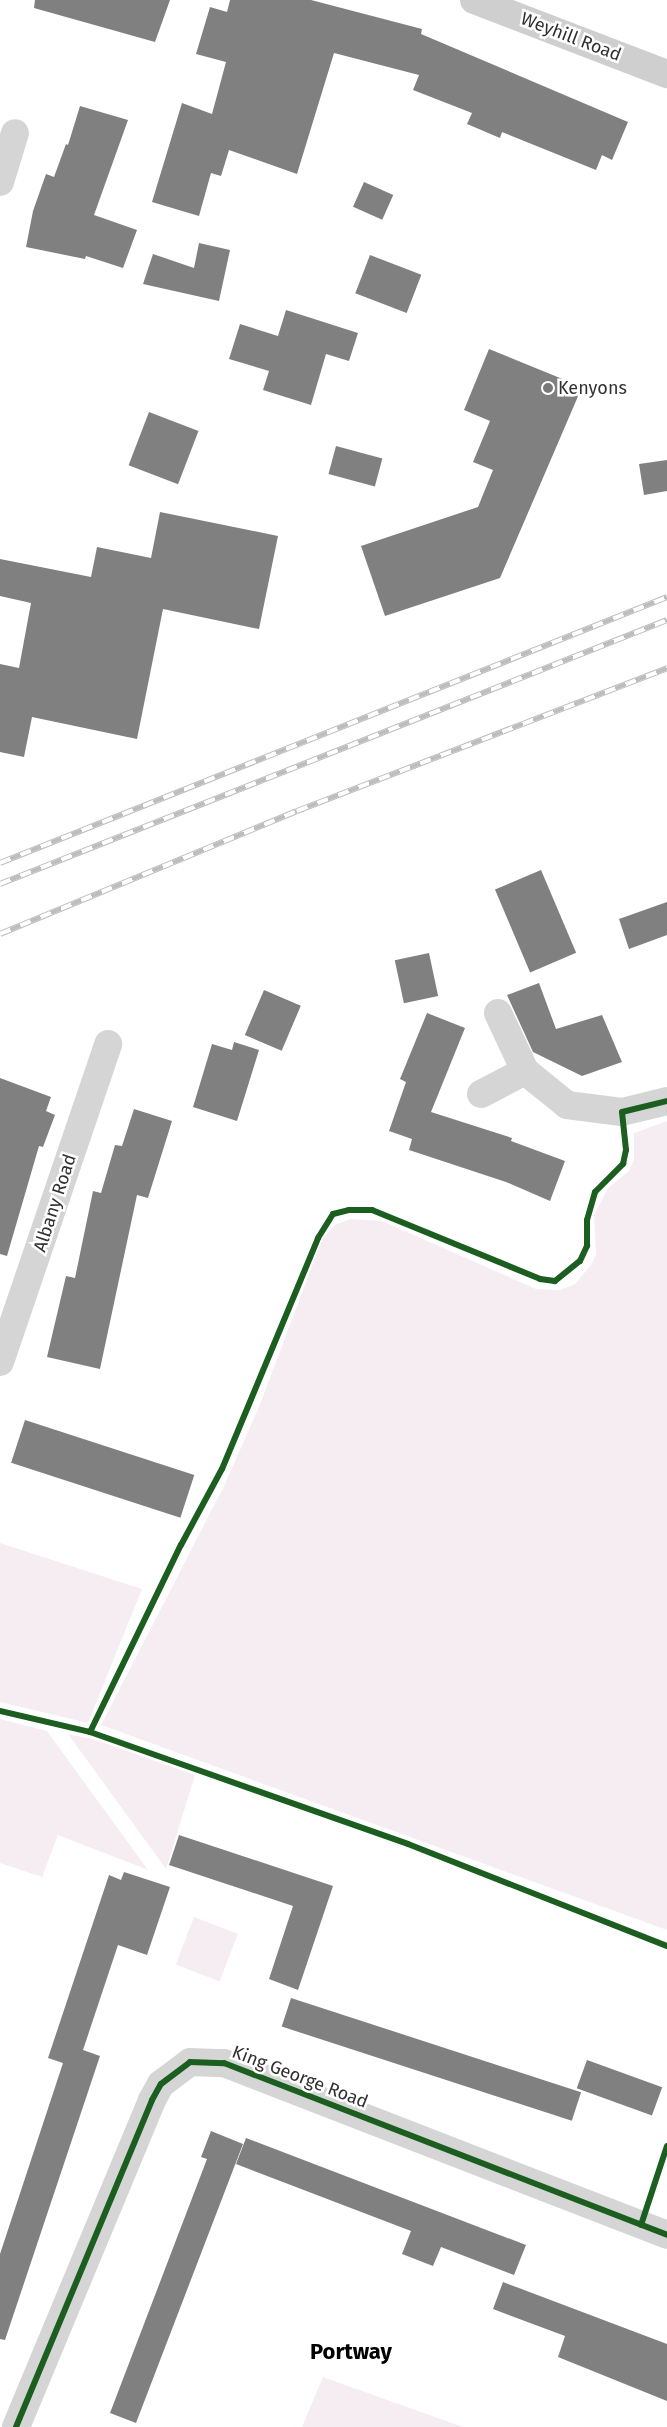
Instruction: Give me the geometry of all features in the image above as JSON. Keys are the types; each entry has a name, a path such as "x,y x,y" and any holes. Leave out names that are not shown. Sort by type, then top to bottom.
{"main road":[{"name":"Weyhill Road","path":"474,0 667,74"}],"street":[{"path":"0,182 15,134"},
{"path":"498,1013 525,1071 567,1105 622,1112 667,1101"},
{"name":"Albany Road","path":"1,1364 108,1044"},
{"path":"481,1094 525,1071"},
{"name":"King George Road","path":"16,2427 152,2100 160,2084 190,2062 224,2063 667,2235"}],"shaded area":[{"path":"667,1121 667,1930 101,1725 224,1486 259,1407 323,1238 335,1225 351,1219 382,1221 536,1289 560,1290 575,1284 591,1265 596,1254 594,1215 608,1188 629,1171 634,1160 634,1133"},
{"path":"0,1543 142,1589 88,1723 0,1702"},
{"path":"0,1719 47,1731 148,1870 58,1835 42,1877 0,1863"},
{"path":"68,1734 96,1740 195,1775 166,1869"},
{"path":"194,1917 238,1934 220,1981 176,1965"},
{"path":"323,2377 463,2427 302,2427"}],"building":[{"path":"35,0 170,0 155,42 34,8"},
{"path":"230,0 311,0 422,29 421,34 628,122 612,160 602,155 596,170 502,132 500,138 467,124 472,113 413,90 419,75 334,53 297,174 229,150 221,176 211,173 199,216 152,202 182,103 212,114 226,62 196,54 210,7 227,12"},
{"path":"80,106 128,120 94,215 137,230 123,268 86,256 85,259 26,247 33,211 46,174 54,177 66,144 68,145"},
{"path":"364,182 393,195 382,220 353,207"},
{"path":"199,243 230,250 219,301 143,284 153,254 194,268"},
{"path":"370,255 421,275 407,313 355,293"},
{"path":"286,310 358,333 349,361 326,354 311,405 263,390 269,371 229,359 240,324 278,336"},
{"path":"489,349 582,387 500,578 385,616 361,546 478,507 493,470 473,462 490,421 464,410"},
{"path":"149,412 198,431 178,484 129,465"},
{"path":"336,446 382,458 375,486 328,474"},
{"path":"667,460 667,491 644,495 639,464"},
{"path":"160,512 278,536 259,629 163,609 137,739 32,717 24,757 0,752 0,664 19,668 31,603 0,596 0,559 91,577 97,547 151,558"},
{"path":"541,870 576,953 530,972 495,890"},
{"path":"667,902 667,935 629,949 619,919"},
{"path":"429,953 438,996 404,1003 395,960"},
{"path":"539,983 556,1029 602,1015 622,1062 582,1076 533,1052 507,995"},
{"path":"264,990 301,1006 282,1051 245,1035"},
{"path":"427,1013 465,1028 431,1112 512,1138 511,1141 565,1161 550,1201 506,1182 409,1150 412,1139 389,1131 406,1082 400,1079"},
{"path":"234,1042 259,1050 237,1121 193,1107 212,1044 232,1050"},
{"path":"0,1078 51,1097 46,1111 55,1115 43,1147 39,1146 7,1256 0,1254"},
{"path":"134,1109 172,1121 148,1198 137,1195 100,1369 47,1357 66,1276 75,1278 93,1191 101,1193 115,1145 122,1146"},
{"path":"25,1420 194,1475 180,1518 11,1463"},
{"path":"179,1835 333,1886 298,1990 269,1979 293,1906 169,1865"},
{"path":"124,1872 170,1887 147,1955 118,1945 83,2050 100,2056 5,2340 0,2339 0,2254 63,2063 48,2058 109,1875 121,1880"},
{"path":"291,1998 581,2092 572,2121 282,2027"},
{"path":"587,2060 662,2087 652,2116 577,2088"},
{"path":"211,2131 243,2144 136,2423 110,2413 207,2159 201,2157"},
{"path":"246,2138 526,2245 514,2275 441,2247 433,2266 402,2254 411,2231 236,2164"},
{"path":"503,2282 667,2344 667,2401 558,2357 565,2336 493,2309"}],"railway":[{"path":"0,863 667,597"},
{"path":"0,884 667,620"},
{"path":"0,934 297,811 667,668"}],"cycle path":[{"path":"0,1711 90,1732 181,1545 222,1469 318,1238 333,1214 349,1210 372,1210 540,1279 555,1281 580,1261 587,1246 587,1220 595,1192 623,1164 626,1150 622,1112 667,1101"},
{"path":"90,1732 408,1844 667,1946"},
{"path":"16,2427 152,2100 161,2084 190,2062 224,2063 667,2235"},
{"path":"641,2225 667,2146"}],"place":[{"name":"Kenyons","path":"548,388"}],"district":[{"name":"Portway","path":"351,2352"}]}
